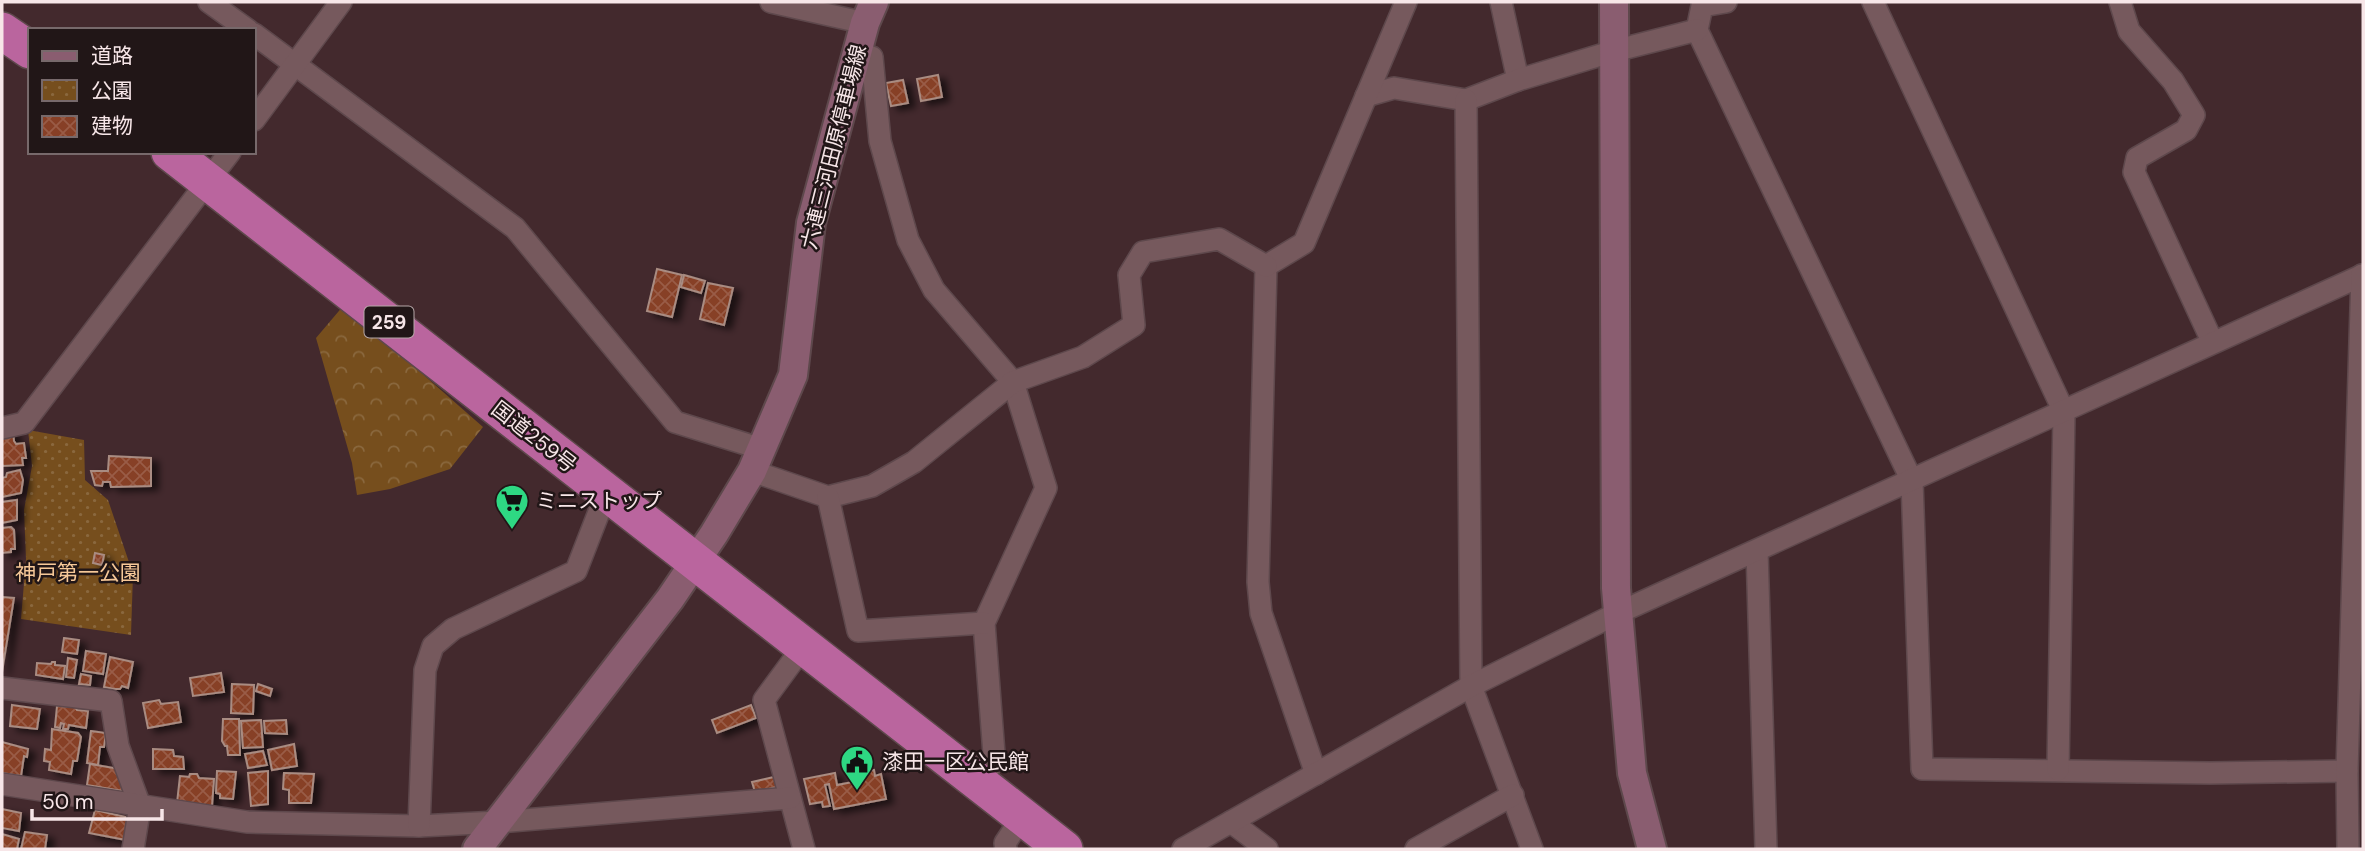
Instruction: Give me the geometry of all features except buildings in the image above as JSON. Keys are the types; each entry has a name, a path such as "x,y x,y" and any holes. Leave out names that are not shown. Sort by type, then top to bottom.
{"highway":[{"path":"2,31 28,49"},
{"name":"国道259号","path":"177,154 219,166 606,494 1064,849"}],"street":[{"path":"209,2 245,28"},
{"path":"256,117 341,2"},
{"path":"771,2 869,13"},
{"path":"1266,266 1304,243 1406,2"},
{"path":"1501,2 1518,80"},
{"path":"1614,2 1618,613 1632,773 1651,849"},
{"path":"1726,2 1702,6 1697,30 1912,481 1922,769 2210,773 2347,771"},
{"path":"1873,2 2064,412 2058,770"},
{"path":"2120,2 2129,31 2173,81 2194,115 2186,130 2137,159 2134,172 2212,341"},
{"name":"六連三河田原停車場線","path":"477,849 696,562 757,460 793,375 811,223 869,13"},
{"path":"1366,96 1394,88 1466,100 1518,80 1614,51 1697,30"},
{"path":"256,35 515,228 675,422 828,497 872,486 914,463 1013,382 1083,357 1134,325 1129,275 1143,252 1219,239 1266,266"},
{"path":"857,54 872,57 880,141 908,240 934,290 1013,382 1046,488 984,623 994,754 983,785"},
{"path":"1466,100 1471,686 1532,849"},
{"path":"2,428 24,424 219,166"},
{"path":"1266,266 1258,582 1261,613 1316,774"},
{"path":"1183,849 1471,686 1618,613 2064,412 2212,341 2363,275 2347,771 2348,849"},
{"path":"419,826 425,670 433,646 453,629 576,571 606,494"},
{"path":"828,497 858,631 984,623"},
{"path":"1757,551 1766,849"},
{"path":"803,646 764,700 804,849"},
{"path":"2,688 111,701 118,747 140,806 133,849"},
{"path":"2,784 247,822 419,826 498,822 790,797"},
{"path":"1416,849 1513,795"},
{"path":"1006,849 1004,843 1023,816"},
{"path":"1231,822 1267,849"}],"green space":[{"path":"344,305 483,427 450,469 390,489 357,495 352,463 316,338"},
{"name":"神戸第一公園","path":"28,430 84,440 85,480 108,500 133,574 131,635 21,619 26,559 24,510 32,466"}],"place":[{"name":"ミニストップ","path":"512,531"},
{"name":"漆田一区公民館","path":"857,792"}]}
